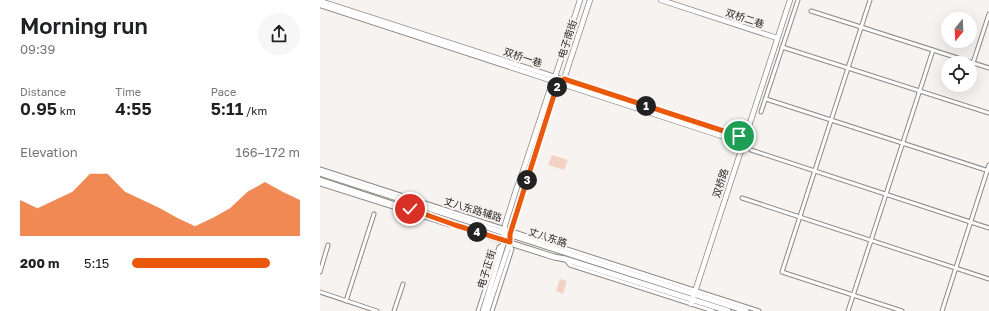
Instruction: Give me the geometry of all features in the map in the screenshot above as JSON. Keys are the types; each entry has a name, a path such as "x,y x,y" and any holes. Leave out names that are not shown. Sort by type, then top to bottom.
{"main road":[{"name":"丈八东路","path":"320,174 346,179 511,232 694,297 728,311"},
{"name":"丈八东路","path":"320,180 446,221 507,243 554,257 565,258 593,270 746,311"}],"street":[{"name":"电子南街","path":"504,230 580,0"},
{"name":"电子南街","path":"564,79 590,0"},
{"name":"双桥二巷","path":"661,0 778,38"},
{"name":"双桥路","path":"694,297 743,140 790,0"},
{"path":"762,112 798,0"},
{"path":"870,0 782,272 902,311"},
{"name":"双桥一巷","path":"320,1 554,78 559,83 743,140"},
{"name":"双桥一巷","path":"320,5 554,78 564,79 743,140"},
{"path":"811,11 951,56"},
{"path":"975,56 989,14"},
{"path":"782,47 989,113"},
{"path":"848,311 933,50"},
{"path":"977,64 989,68"},
{"path":"478,311 499,247 507,243 559,83 564,79"},
{"path":"766,99 988,171"},
{"path":"751,150 989,228"},
{"path":"942,311 989,165"},
{"path":"320,168 346,179"},
{"name":"丈八东路辅路","path":"320,184 446,224 455,225"},
{"path":"742,198 989,279"},
{"path":"346,301 374,214"},
{"name":"电子正街","path":"487,311 507,243 504,230"},
{"path":"492,311 512,250 507,243"},
{"name":"电子正街","path":"483,311 507,243"},
{"path":"320,272 328,245"},
{"path":"394,311 403,284"},
{"path":"320,292 377,311"},
{"path":"694,297 713,311"},
{"path":"694,297 759,311"}],"shaded area":[{"path":"552,155 568,160 564,170 548,165"},
{"path":"560,279 567,281 563,294 556,291"}],"route":[{"path":"410,209 510,242 510,234 554,95 559,83 564,79 739,136"}]}
